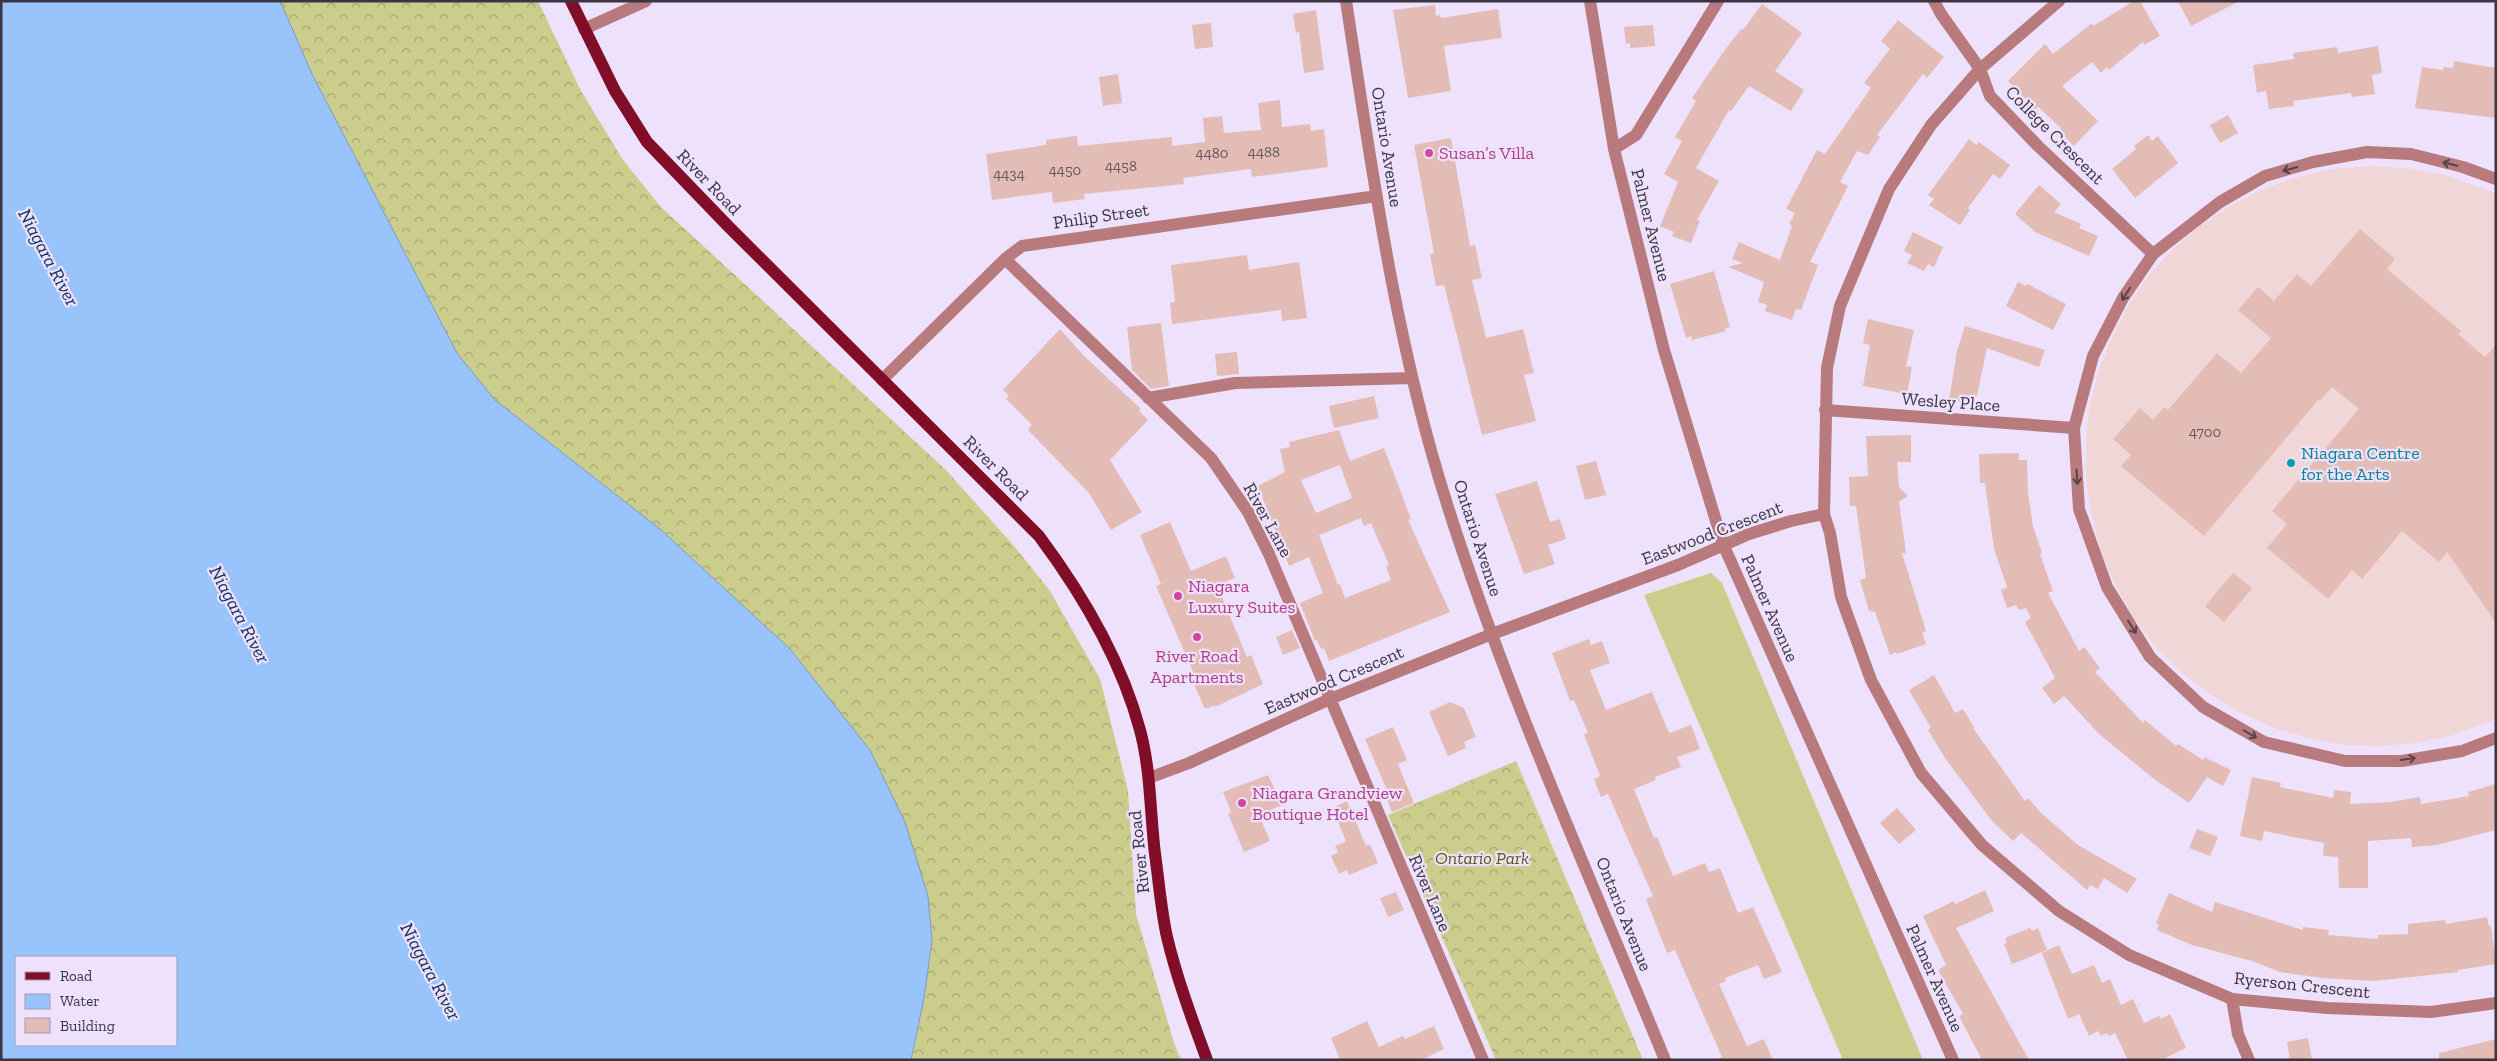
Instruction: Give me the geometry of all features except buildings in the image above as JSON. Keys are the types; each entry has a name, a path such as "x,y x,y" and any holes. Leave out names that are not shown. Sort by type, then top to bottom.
{"main road":[{"name":"River Road","path":"572,1 584,29 616,91 647,142 714,213 1040,536 1081,594 1098,624 1129,698 1140,730 1149,778 1155,852 1167,936 1184,998 1207,1060"}],"street":[{"path":"584,29 646,1"},
{"name":"Ontario Avenue","path":"1346,1 1377,196 1412,378 1447,503 1492,634 1665,1060"},
{"name":"Palmer Avenue","path":"1590,1 1614,149 1664,350 1723,544 1953,1060"},
{"path":"1614,149 1636,135 1718,1"},
{"name":"College Crescent","path":"1934,1 1980,69 1990,96 2038,146 2153,254"},
{"path":"1824,514 1827,368 1840,306 1889,189 1931,125 1980,69 2059,1"},
{"path":"2496,179 2463,167 2410,154 2367,152 2313,162 2265,176 2220,202 2153,254 2123,298 2093,356 2074,428 2079,509 2107,587 2150,657 2203,708 2264,742 2346,761 2402,760 2462,751 2496,738"},
{"name":"Philip Street","path":"882,380 1005,260 1022,246 1377,196"},
{"name":"River Lane","path":"1005,260 1211,458 1248,512 1269,554 1483,1060"},
{"path":"1148,398 1235,383 1412,378"},
{"name":"Wesley Place","path":"1825,410 2074,428"},
{"name":"Eastwood Crescent","path":"1149,778 1189,763 1330,699 1492,634 1678,565 1723,544 1791,521 1824,514"},
{"name":"Ryerson Crescent","path":"1824,514 1830,533 1841,597 1870,680 1921,773 1982,845 2059,911 2129,955 2232,999 2327,1008 2431,1012 2496,1003"},
{"path":"2232,999 2238,1034 2249,1060"}],"shaded area":[{"name":"Niagara Centre for the Arts","path":"2370,166 2406,168 2442,174 2496,193 2496,719 2453,735 2417,743 2381,746 2344,745 2308,738 2274,728 2241,713 2209,694 2181,672 2155,646 2133,617 2115,585 2101,552 2092,517 2086,481 2086,444 2089,408 2098,373 2111,339 2128,306 2148,276 2173,249 2200,226 2231,205 2263,189 2298,177 2333,169"}],"green space":[{"path":"280,1 538,1 581,91 623,160 660,206 945,469 1014,546 1050,591 1100,679 1128,791 1136,914 1174,1043 1181,1060 911,1060 924,998 932,940 790,649 660,529 495,400 457,353 312,74"},
{"path":"1711,573 1722,583 1923,1060 1843,1060 1644,595"},
{"name":"Ontario Park","path":"1516,761 1643,1060 1496,1060 1388,815"}],"water":[{"name":"Niagara River","path":"1,1 280,1 312,74 457,353 495,400 660,529 790,649 870,750 905,822 928,896 932,940 924,998 911,1060 1,1060"}],"place":[{"name":"Susan’s Villa","path":"1429,153"},
{"name":"Niagara Centre for the Arts","path":"2291,463"},
{"name":"Niagara Luxury Suites","path":"1178,596"},
{"name":"River Road Apartments","path":"1197,637"},
{"name":"Niagara Grandview Boutique Hotel","path":"1242,803"}]}
